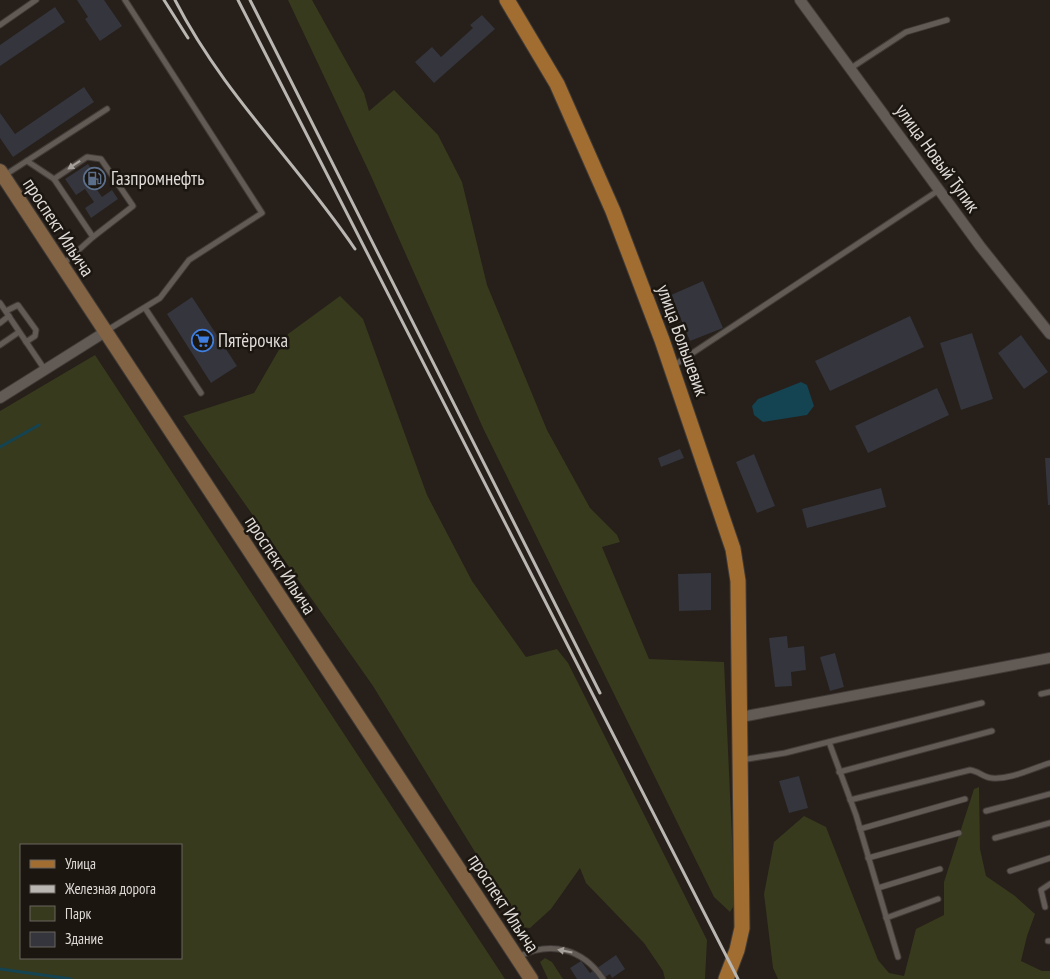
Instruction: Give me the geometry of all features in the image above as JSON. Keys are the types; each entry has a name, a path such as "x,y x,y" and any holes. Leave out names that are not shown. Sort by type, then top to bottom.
{"main road":[{"name":"улица Большевик","path":"507,0 557,84 613,211 672,367 733,549 738,581 742,928 739,944 726,979"}],"street":[{"name":"улица Новый Тупик","path":"800,0 980,246 1050,334"},
{"name":"проспект Ильича","path":"2,174 531,979"},
{"path":"0,398 105,332"},
{"path":"741,717 1050,658"}],"lane":[{"path":"0,25 36,0"},
{"path":"105,332 160,298 189,260 262,213 125,0"},
{"path":"851,68 906,32 948,20"},
{"path":"2,174 26,161 107,108"},
{"path":"54,179 87,157 101,159 132,206 62,265"},
{"path":"26,161 54,179 93,237"},
{"path":"672,367 940,190"},
{"path":"0,303 45,370"},
{"path":"0,322 18,306 36,330 35,336 26,342"},
{"path":"145,308 201,393"},
{"path":"0,345 19,332"},
{"path":"1042,694 1050,692"},
{"path":"741,760 829,742 982,704"},
{"path":"839,772 992,731"},
{"path":"829,742 860,829 898,957"},
{"path":"850,800 970,770 976,770 987,778 999,778 1050,763"},
{"path":"986,811 1050,794"},
{"path":"860,829 965,799"},
{"path":"995,838 1050,823"},
{"path":"868,858 959,833"},
{"path":"1010,871 1050,858"},
{"path":"878,888 940,869"},
{"path":"1045,907 1041,890 1050,884"},
{"path":"886,918 938,899"},
{"path":"517,957 525,953 546,950 570,951 590,963 603,979"}],"green space":[{"path":"288,0 312,0 364,93 369,111 394,90 438,135 462,182 487,285 547,430 590,508 617,535 620,542 602,547 649,659 724,662 735,904 730,912 714,897 483,428 371,176"},
{"path":"340,296 363,319 427,495 472,581 526,657 557,649 568,663 707,940 705,979 665,979 663,971 644,943 586,883 580,868 551,909 530,928 521,927 373,686 183,416 254,393 288,334"},
{"path":"95,355 505,979 0,979 0,411"},
{"path":"979,787 980,849 986,876 1015,896 1035,914 1021,961 1042,971 1050,971 1050,979 778,979 773,968 764,894 774,842 804,816 826,827 878,960 889,973 904,976 916,929 944,915 944,882 974,789"},
{"path":"545,958 552,962 563,979 548,979 540,962"}],"water":[{"path":"801,382 807,385 814,406 807,415 763,422 754,415 752,406 758,399"}],"building":[{"path":"77,0 104,0 122,26 100,41 85,19 88,17"},
{"path":"55,7 65,22 0,66 0,45"},
{"path":"482,15 495,29 434,83 415,62 432,47 441,57 473,28 470,25"},
{"path":"84,87 94,102 13,157 0,138 0,113 15,134"},
{"path":"88,164 99,180 93,184 102,197 112,190 118,199 91,218 85,208 94,202 85,189 76,195 65,179"},
{"path":"703,281 723,328 690,341 671,295"},
{"name":"Пятёрочка","path":"192,297 237,366 211,383 167,314"},
{"path":"910,316 924,347 830,391 815,361"},
{"path":"972,333 993,399 961,410 940,343"},
{"path":"1021,335 1048,372 1024,389 998,353"},
{"path":"937,388 949,415 868,453 855,426"},
{"path":"680,449 684,458 661,467 658,458"},
{"path":"754,454 775,506 757,513 736,462"},
{"path":"1045,458 1050,458 1050,505 1048,505"},
{"path":"881,488 886,507 807,528 802,509"},
{"path":"711,573 711,610 679,611 678,574"},
{"path":"787,636 788,648 804,646 806,670 791,672 792,686 775,687 769,638"},
{"path":"835,653 844,687 830,691 820,657"},
{"path":"799,776 808,808 789,813 779,781"},
{"path":"616,955 625,969 612,978 610,974 602,979 577,979 570,968 581,961 590,973"}],"waterway":[{"path":"0,447 39,425"},
{"path":"0,969 71,979"}],"railway":[{"path":"164,0 188,38"},
{"path":"175,0 215,66 333,217 355,249"},
{"path":"238,0 738,979"},
{"path":"250,0 600,693"}],"place":[{"name":"Газпромнефть","path":"95,178"},
{"name":"Пятёрочка","path":"202,340"}]}
